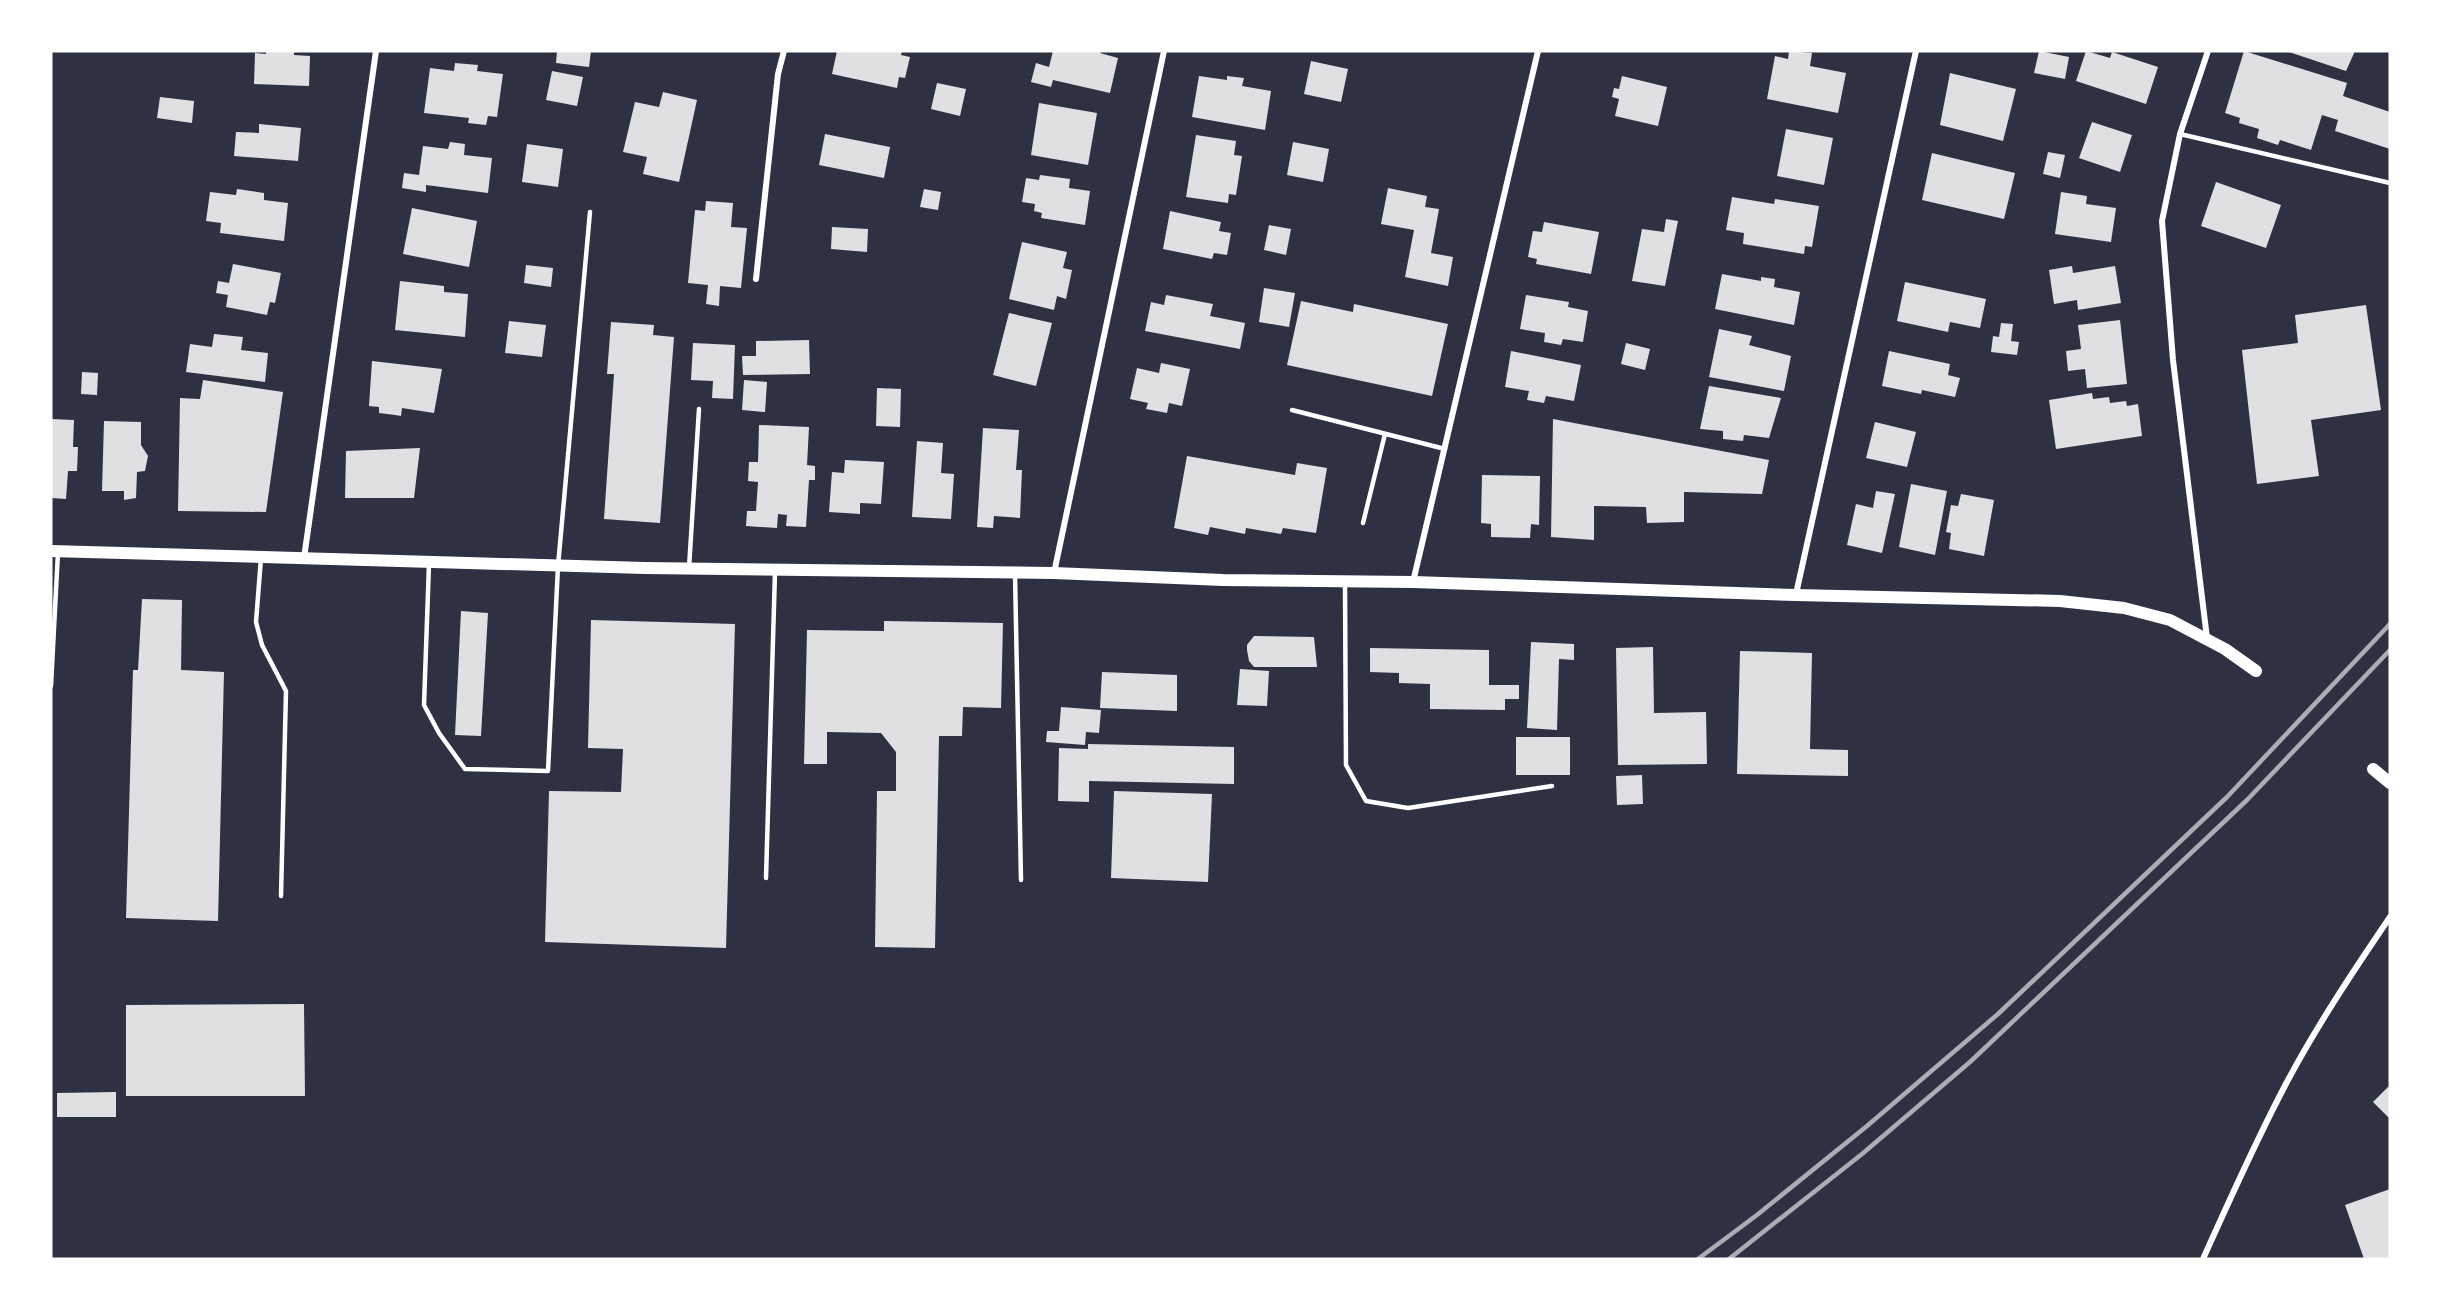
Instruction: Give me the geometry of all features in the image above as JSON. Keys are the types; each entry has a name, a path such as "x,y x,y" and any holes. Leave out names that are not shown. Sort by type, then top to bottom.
{"main road":[{"path":"55,551 558,566 1054,573 1223,580 1413,582 2060,601 2100,605 2170,620 2206,638 2256,671"},
{"path":"2373,769 2390,783"}],"street":[{"path":"303,558 376,51"},
{"path":"756,279 778,74 784,51"},
{"path":"1054,573 1164,51"},
{"path":"1413,582 1538,51"},
{"path":"1796,595 1916,51"},
{"path":"2206,638 2173,360 2163,239 2165,202 2180,134 2208,51"},
{"path":"2203,1259 2288,1080 2352,973 2390,917"}],"lane":[{"path":"2180,134 2390,183"},
{"path":"429,562 424,705 465,769 548,771 558,566 590,212"},
{"path":"689,568 699,409"},
{"path":"1292,410 1445,449"},
{"path":"1363,523 1385,434"},
{"path":"51,686 55,551"},
{"path":"261,558 256,622 262,645 286,692 280,896"},
{"path":"766,878 775,569"},
{"path":"1015,573 1021,880"},
{"path":"1345,581 1346,765 1366,801 1408,808 1552,786"}],"building":[{"path":"266,51 294,51 294,55 310,56 309,86 254,84 255,53 266,54"},
{"path":"557,51 591,51 589,67 556,63"},
{"path":"837,51 902,51 901,55 910,57 905,78 899,77 897,88 832,74"},
{"path":"1053,51 1100,51 1100,53 1118,58 1110,93 1053,80 1051,87 1031,82 1036,63 1049,67"},
{"path":"1789,51 1812,53 1810,66 1846,73 1838,113 1767,99 1775,56 1788,59"},
{"path":"2039,51 2069,57 2065,79 2034,73"},
{"path":"2086,51 2110,58 2112,52 2158,67 2146,104 2076,81"},
{"path":"2244,51 2347,83 2343,96 2390,112 2390,149 2335,131 2338,120 2322,115 2311,150 2280,140 2278,145 2257,138 2259,129 2239,123 2240,118 2225,113"},
{"path":"2286,51 2355,51 2346,71"},
{"path":"1311,61 1348,69 1341,102 1304,94"},
{"path":"455,63 478,65 477,71 503,74 497,117 488,116 486,125 468,123 469,118 424,113 430,68 454,71"},
{"path":"552,71 583,77 577,106 546,100"},
{"path":"1950,73 2016,89 2003,141 1940,125"},
{"path":"1199,76 1227,80 1227,76 1244,78 1242,86 1271,91 1265,130 1192,117"},
{"path":"1622,76 1667,87 1658,126 1615,116 1619,99 1612,97 1614,88 1619,89"},
{"path":"937,83 966,89 960,116 931,109"},
{"path":"663,92 697,100 679,182 643,174 647,157 623,152 635,102 659,107"},
{"path":"160,97 194,101 192,123 157,118"},
{"path":"1039,103 1097,113 1088,165 1031,155"},
{"path":"2092,122 2132,135 2120,172 2079,158"},
{"path":"259,124 301,128 298,161 234,156 236,132 259,133"},
{"path":"1786,129 1833,138 1824,185 1777,176"},
{"path":"825,134 890,147 884,178 819,165"},
{"path":"1196,135 1236,141 1234,155 1242,156 1236,195 1229,194 1228,203 1186,197"},
{"path":"450,142 465,144 464,155 492,158 488,193 426,185 426,192 402,188 404,173 419,175 423,146 448,149"},
{"path":"1293,142 1329,149 1323,182 1287,175"},
{"path":"527,144 563,149 558,187 522,182"},
{"path":"2048,152 2065,155 2060,178 2043,174"},
{"path":"1932,153 2015,173 2004,219 1922,200"},
{"path":"1040,175 1070,179 1069,188 1090,191 1085,225 1041,218 1042,213 1034,211 1035,204 1022,202 1026,178 1039,180"},
{"path":"2216,182 2281,205 2266,248 2201,226"},
{"path":"1388,188 1427,196 1425,207 1439,209 1431,253 1453,257 1448,286 1405,277 1414,230 1381,224"},
{"path":"237,189 264,193 264,200 288,203 284,241 220,233 221,223 206,221 210,192 236,195"},
{"path":"924,189 941,192 938,210 920,207"},
{"path":"2061,192 2087,196 2086,204 2116,208 2111,242 2055,234"},
{"path":"1732,197 1774,204 1775,199 1819,206 1812,247 1805,246 1804,254 1743,244 1744,233 1726,230"},
{"path":"706,201 733,203 731,227 747,228 741,288 720,286 719,306 706,304 708,285 688,283 695,210 705,211"},
{"path":"412,208 477,221 469,267 403,254"},
{"path":"1170,211 1221,222 1219,231 1231,233 1227,255 1214,253 1212,259 1163,249"},
{"path":"1666,219 1678,221 1665,286 1632,281 1642,229 1664,232"},
{"path":"1544,222 1599,232 1591,274 1536,264 1537,259 1528,257 1533,231 1542,232"},
{"path":"1269,225 1291,229 1286,255 1264,250"},
{"path":"832,227 868,229 867,252 831,249"},
{"path":"1022,242 1067,252 1063,268 1072,270 1066,299 1057,296 1054,310 1009,299"},
{"path":"233,264 281,273 275,303 270,302 267,315 226,307 228,295 216,293 218,281 229,283"},
{"path":"526,265 553,268 551,287 524,283"},
{"path":"2072,266 2073,273 2115,266 2121,303 2078,310 2077,300 2054,304 2049,270"},
{"path":"1722,274 1761,281 1761,277 1775,279 1774,287 1800,292 1794,325 1715,309"},
{"path":"400,281 444,286 444,292 468,294 465,337 395,330"},
{"path":"1905,282 1986,299 1980,328 1950,322 1948,332 1897,321"},
{"path":"1264,288 1295,293 1289,327 1259,322"},
{"path":"1166,295 1213,304 1210,316 1245,323 1240,349 1145,331 1151,302 1164,305"},
{"path":"1526,295 1569,302 1568,307 1588,311 1583,342 1563,339 1561,345 1544,342 1545,333 1520,329"},
{"path":"1301,301 1353,312 1354,304 1448,324 1432,396 1287,365"},
{"path":"2366,305 2381,410 2311,420 2319,476 2257,484 2242,350 2298,343 2295,315"},
{"path":"1009,313 1052,323 1036,386 993,375"},
{"path":"2120,320 2127,384 2087,388 2085,369 2068,371 2066,351 2081,349 2078,325"},
{"path":"509,321 546,325 542,357 505,353"},
{"path":"611,322 654,325 653,335 674,337 660,523 604,519 614,374 607,374"},
{"path":"2001,323 2013,324 2011,341 2019,342 2017,355 1991,352 1993,336 1999,337"},
{"path":"1719,329 1752,336 1749,345 1791,356 1784,391 1709,377"},
{"path":"214,334 243,337 241,350 268,353 265,382 186,372 190,344 212,347"},
{"path":"809,340 810,374 743,375 742,356 756,356 756,341"},
{"path":"693,343 735,345 733,399 712,398 713,381 691,380"},
{"path":"1626,343 1650,349 1645,370 1621,364"},
{"path":"1511,351 1581,365 1574,401 1546,396 1544,403 1527,400 1529,391 1505,387"},
{"path":"1889,351 1950,364 1948,375 1960,378 1955,397 1922,390 1921,394 1882,386"},
{"path":"372,361 442,369 434,413 402,408 401,416 379,413 379,407 369,406"},
{"path":"1161,363 1190,369 1182,406 1169,403 1167,413 1146,409 1148,403 1130,399 1137,368 1159,373"},
{"path":"82,372 98,373 97,395 81,394"},
{"path":"203,380 283,392 266,512 178,511 180,398 200,399"},
{"path":"744,380 767,382 765,412 742,410"},
{"path":"1709,386 1781,398 1769,438 1744,435 1743,441 1723,439 1723,431 1700,429"},
{"path":"877,388 901,389 900,427 876,426"},
{"path":"2092,393 2093,399 2109,397 2110,403 2126,401 2127,406 2138,404 2142,436 2056,449 2049,400"},
{"path":"51,419 74,420 73,447 78,447 77,471 68,471 66,499 51,498"},
{"path":"1553,419 1769,460 1762,494 1684,492 1684,522 1647,523 1646,507 1594,506 1594,540 1551,537"},
{"path":"104,421 141,422 141,445 148,456 145,471 137,472 136,498 124,500 124,491 102,491"},
{"path":"1875,422 1916,432 1907,467 1866,458"},
{"path":"759,425 809,427 807,465 815,466 815,480 809,480 806,527 786,526 787,515 778,514 777,528 746,526 747,511 756,511 758,482 748,481 749,462 758,462"},
{"path":"983,428 1019,430 1016,470 1022,470 1020,518 994,516 993,528 977,527"},
{"path":"917,441 943,443 941,473 954,474 951,519 912,517"},
{"path":"420,448 414,498 345,498 346,451"},
{"path":"1187,456 1295,475 1297,463 1327,468 1316,533 1283,528 1281,534 1246,528 1245,534 1210,527 1208,535 1174,528"},
{"path":"845,460 884,462 881,504 860,503 860,514 829,512 832,472 844,473"},
{"path":"1482,475 1540,476 1539,525 1531,524 1530,538 1491,537 1491,524 1481,523"},
{"path":"1911,484 1947,491 1935,555 1899,547"},
{"path":"1876,491 1895,494 1882,553 1847,545 1856,504 1873,508"},
{"path":"1961,494 1994,500 1984,556 1949,549 1951,533 1946,532 1951,505 1958,506"},
{"path":"142,599 182,600 181,670 224,672 218,921 126,918 133,670 138,670"},
{"path":"461,611 488,613 481,736 455,735"},
{"path":"591,620 735,624 726,948 545,942 549,791 621,792 623,749 588,748"},
{"path":"884,621 1003,623 1001,708 963,707 962,736 939,736 935,948 875,947 877,791 896,791 896,752 881,733 827,732 827,764 804,764 807,630 884,631"},
{"path":"1254,636 1314,637 1317,667 1254,667 1249,661 1247,645"},
{"path":"1531,642 1574,644 1574,660 1559,659 1557,730 1527,728"},
{"path":"1653,647 1654,713 1706,712 1707,764 1618,765 1616,648"},
{"path":"1370,648 1489,650 1489,685 1519,685 1519,699 1505,699 1505,710 1430,709 1430,684 1399,683 1399,673 1370,672"},
{"path":"1740,651 1812,653 1810,749 1848,750 1848,776 1737,774"},
{"path":"1240,669 1269,671 1267,706 1237,705"},
{"path":"1102,672 1177,675 1177,711 1100,708"},
{"path":"1061,707 1101,710 1099,733 1086,732 1085,745 1046,742 1047,731 1059,731"},
{"path":"1516,737 1570,737 1570,775 1516,775"},
{"path":"1088,744 1234,747 1234,784 1089,781 1089,802 1058,801 1059,748 1088,749"},
{"path":"1642,775 1643,804 1617,805 1616,776"},
{"path":"1114,791 1212,794 1208,882 1111,878"},
{"path":"304,1004 305,1096 126,1096 126,1005"},
{"path":"2390,1085 2390,1119 2373,1102"},
{"path":"116,1092 116,1117 57,1117 57,1093"},
{"path":"2390,1189 2390,1259 2364,1259 2345,1205"}],"railway":[{"path":"1698,1259 1757,1215 1867,1126 1998,1014 2227,797 2390,624"},
{"path":"1729,1259 1862,1154 1970,1062 2247,800 2390,650"}]}
